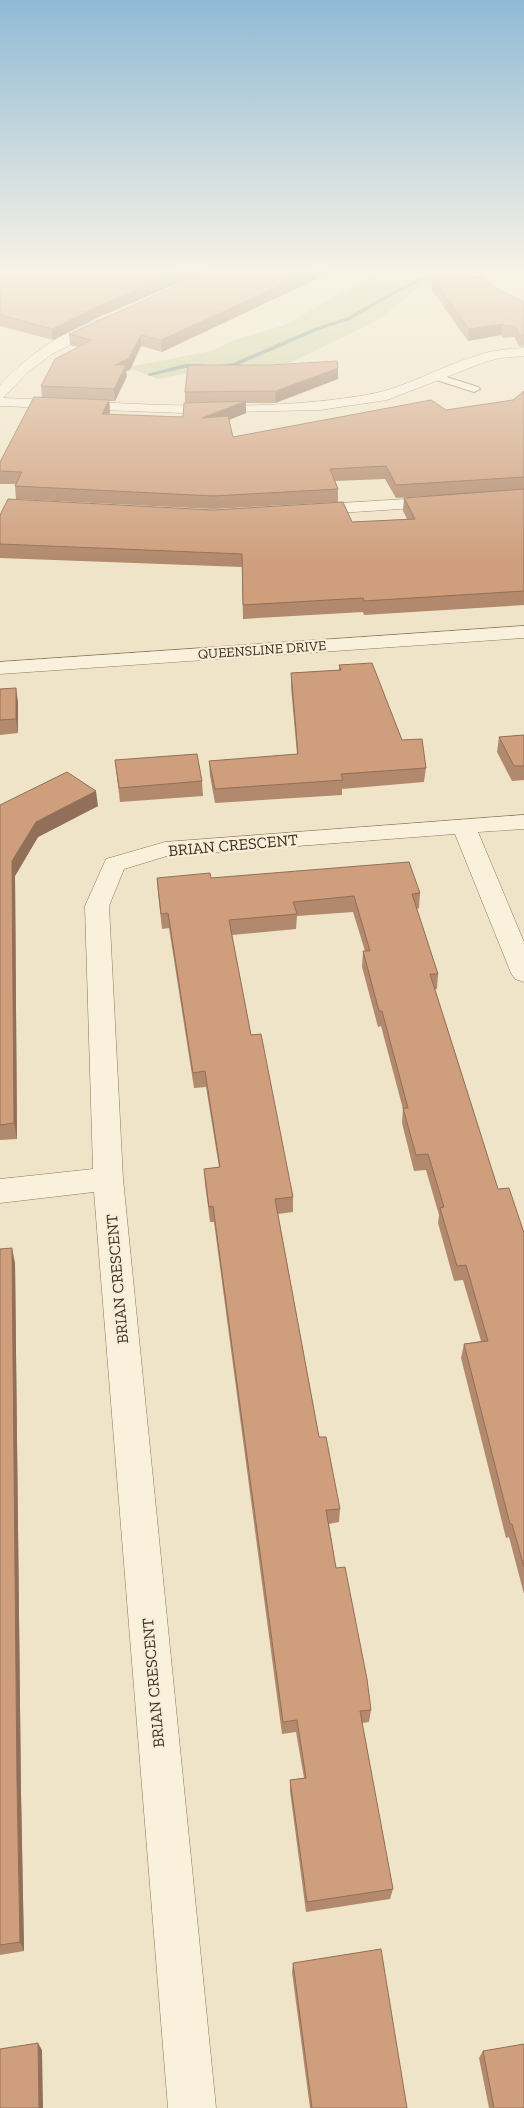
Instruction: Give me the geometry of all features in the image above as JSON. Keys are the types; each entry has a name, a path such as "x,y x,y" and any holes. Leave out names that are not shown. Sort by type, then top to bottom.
{"street":[{"path":"0,394 17,373 26,366"},
{"path":"0,402 207,408 322,404 367,399 402,389 458,366"},
{"path":"291,511 456,501"},
{"name":"QUEENSLINE DRIVE","path":"0,668 524,632"},
{"name":"BRIAN CRESCENT","path":"192,2108 108,1179 97,906 114,864 166,849 524,822"},
{"path":"464,827 524,973"},
{"path":"0,1191 108,1179"}],"lane":[{"path":"434,376 474,389"}],"green space":[{"path":"249,366 204,370 157,379 128,367"}],"building":[{"path":"51,366 125,366 114,389 41,386"},
{"path":"188,366 338,366 338,368 276,391 185,392"},
{"path":"524,391 524,477 396,485 386,466 330,469 338,489 213,496 15,486 22,472 0,471 0,462 34,397 109,400 102,414 183,417 184,403 246,401 202,418 228,416 233,437 431,400 446,410 513,400"},
{"path":"524,489 524,591 364,601 363,598 243,605 242,554 0,544 0,515 8,499 213,510 343,502 352,522 415,519 404,498"},
{"path":"372,663 402,740 422,739 426,768 341,774 343,780 215,789 209,761 298,754 291,673 341,670 339,665"},
{"path":"16,688 16,719 0,720 0,689"},
{"path":"524,735 524,766 514,766 499,737"},
{"path":"197,754 202,781 119,788 115,760"},
{"path":"67,772 96,791 36,822 12,861 14,1123 0,1125 0,805"},
{"path":"409,862 420,893 412,894 438,974 430,974 498,1189 509,1188 524,1233 524,1567 512,1524 510,1524 464,1344 488,1341 466,1265 457,1266 440,1208 444,1207 428,1154 416,1155 403,1108 408,1108 382,1011 379,1011 363,951 370,951 354,896 293,902 297,914 229,920 251,1035 261,1034 293,1197 275,1199 319,1437 326,1437 340,1509 326,1510 336,1568 345,1567 367,1679 371,1710 360,1711 393,1889 307,1902 290,1780 306,1778 297,1720 283,1722 213,1206 209,1207 204,1169 220,1167 205,1071 193,1073 168,913 161,914 157,878 210,873 211,878"},
{"path":"12,1248 20,1942 0,1945 0,1249"},
{"path":"381,1949 407,2108 312,2108 293,1963"},
{"path":"38,2043 39,2108 0,2108 0,2049"},
{"path":"524,2044 524,2108 494,2108 483,2051"}],"waterway":[{"path":"150,374 183,366"}]}
